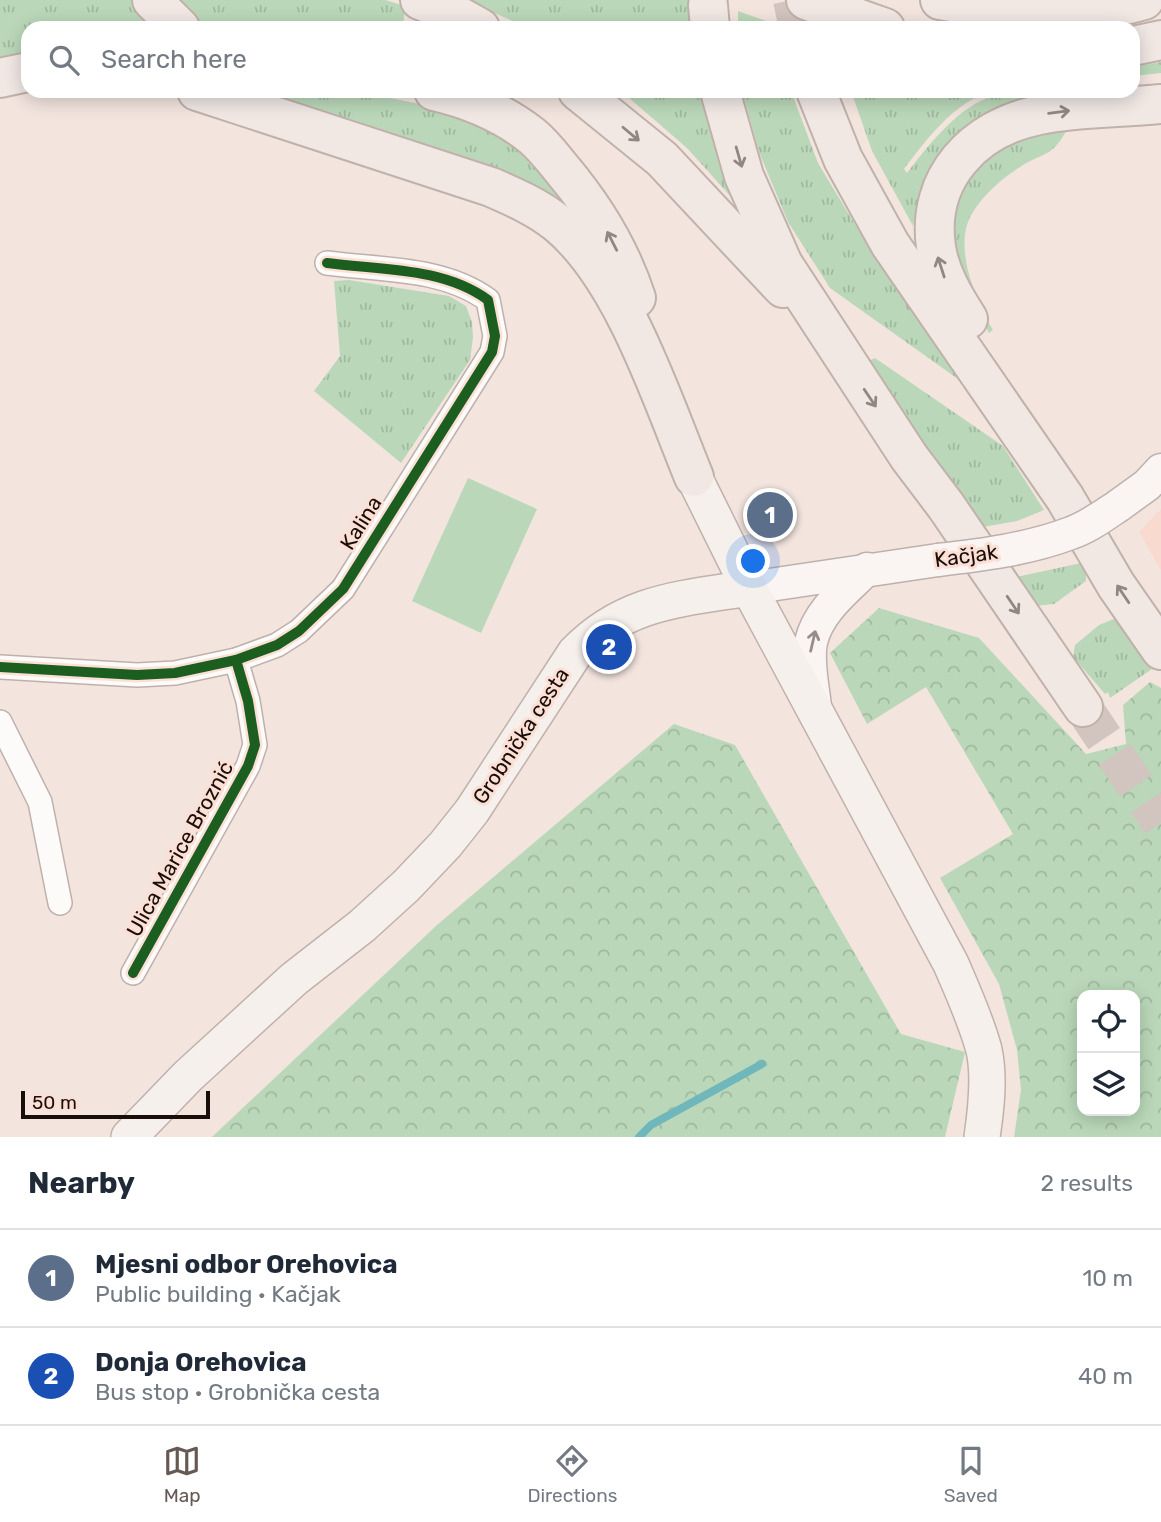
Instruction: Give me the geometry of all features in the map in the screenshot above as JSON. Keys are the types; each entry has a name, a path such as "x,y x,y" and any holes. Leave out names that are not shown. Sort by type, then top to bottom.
{"highway":[{"path":"152,0 173,21"},
{"path":"420,0 468,21"},
{"path":"806,0 865,21"},
{"path":"940,0 988,9 1046,12 1092,10 1144,0"},
{"path":"1140,44 1161,40"},
{"path":"0,78 21,74"},
{"path":"218,98 491,187 554,221 573,238 602,275 628,322 694,477"},
{"path":"455,98 488,109 521,127 538,141 573,183 608,232 630,280 645,330 652,376"},
{"path":"587,98 662,159 832,341"},
{"path":"722,98 744,176 783,264 909,457 946,506 1083,708"},
{"path":"819,98 843,159 890,244 1065,498 1116,585 1161,650"},
{"path":"842,98 881,192 890,244"},
{"path":"1065,498 1045,437 949,287 936,248 936,212 946,180 954,166 974,144 996,131 1040,115 1093,108 1161,104"}],"main road":[{"name":"Kačjak","path":"749,588 997,552 1046,541 1073,533 1118,506 1147,485 1161,470"},
{"path":"694,477 749,588 951,964 973,1017 984,1053 986,1112 982,1137"},
{"path":"815,708 810,663 811,642 819,622 834,602 867,569"},
{"name":"Grobnička cesta","path":"129,1137 188,1076 294,979 388,902 445,845 472,811 575,653 590,637 626,614 677,600 749,588"}],"street":[{"name":"Kalina","path":"0,667 137,676 175,673 236,660 277,645 299,631 343,589 492,352 495,336 488,300 471,288 433,276 327,263"},
{"name":"Ulica Marice Broznić","path":"133,973 248,766 255,745 248,701 236,660"},
{"path":"0,722 40,802 61,903"}],"shaded area":[{"path":"1161,509 1161,570 1139,532"}],"green space":[{"path":"0,0 132,0 152,21 21,21 21,62 0,66"},
{"path":"170,0 385,0 405,6 404,21 196,21 181,12"},
{"path":"464,0 688,0 689,21 513,21"},
{"path":"738,11 766,21 738,21"},
{"path":"778,11 805,21 778,21"},
{"path":"1161,62 1161,73 1140,75 1140,66"},
{"path":"255,98 390,98 470,118 505,137 535,163 603,253"},
{"path":"629,98 705,98 741,208 687,148"},
{"path":"744,98 794,98 818,163 868,246 958,379 830,288 788,222 759,152"},
{"path":"853,98 975,98 942,123 904,169 907,173 952,121 985,99 1105,98 927,179 917,205 913,226 872,151"},
{"path":"1068,127 1053,149 1020,167 990,191 968,222 965,235 966,263 975,292 993,330 989,333 967,289 959,265 954,242 954,219 959,197 970,177 1006,145 1031,134"},
{"path":"349,280 449,296 466,306 472,322 470,360 401,463 314,391 340,356 334,281"},
{"path":"875,358 1003,446 1044,510 1017,521 977,528 869,361"},
{"path":"468,478 537,509 481,633 412,601"},
{"path":"1086,562 1086,581 1054,604 1035,606 1016,577"},
{"path":"879,608 979,638 1086,754 1126,744 1123,705 1150,682 1161,688 1161,1137 1014,1137 1021,1090 1017,1050 999,984 940,878 1013,834 926,687 867,724 830,653"},
{"path":"1116,618 1152,663 1147,665 1152,669 1110,698 1108,692 1105,694 1073,657 1075,645 1099,625"},
{"path":"674,724 735,745 901,1034 965,1052 945,1137 212,1137 437,925"}],"waterway":[{"path":"639,1137 651,1125 762,1064"}],"tunnel":[{"path":"792,0 796,21"},
{"path":"1083,707 1161,823"}],"cycle path":[{"path":"0,667 137,675 175,673 236,660 277,645 299,631 343,589 492,352 495,336 488,300 470,289 451,281 410,272 327,263"},
{"path":"133,973 248,766 255,745 248,701 236,660"}],"place":[{"name":"Mjesni odbor Orehovica","path":"770,515"},
{"name":"Donja Orehovica","path":"609,647"}]}
